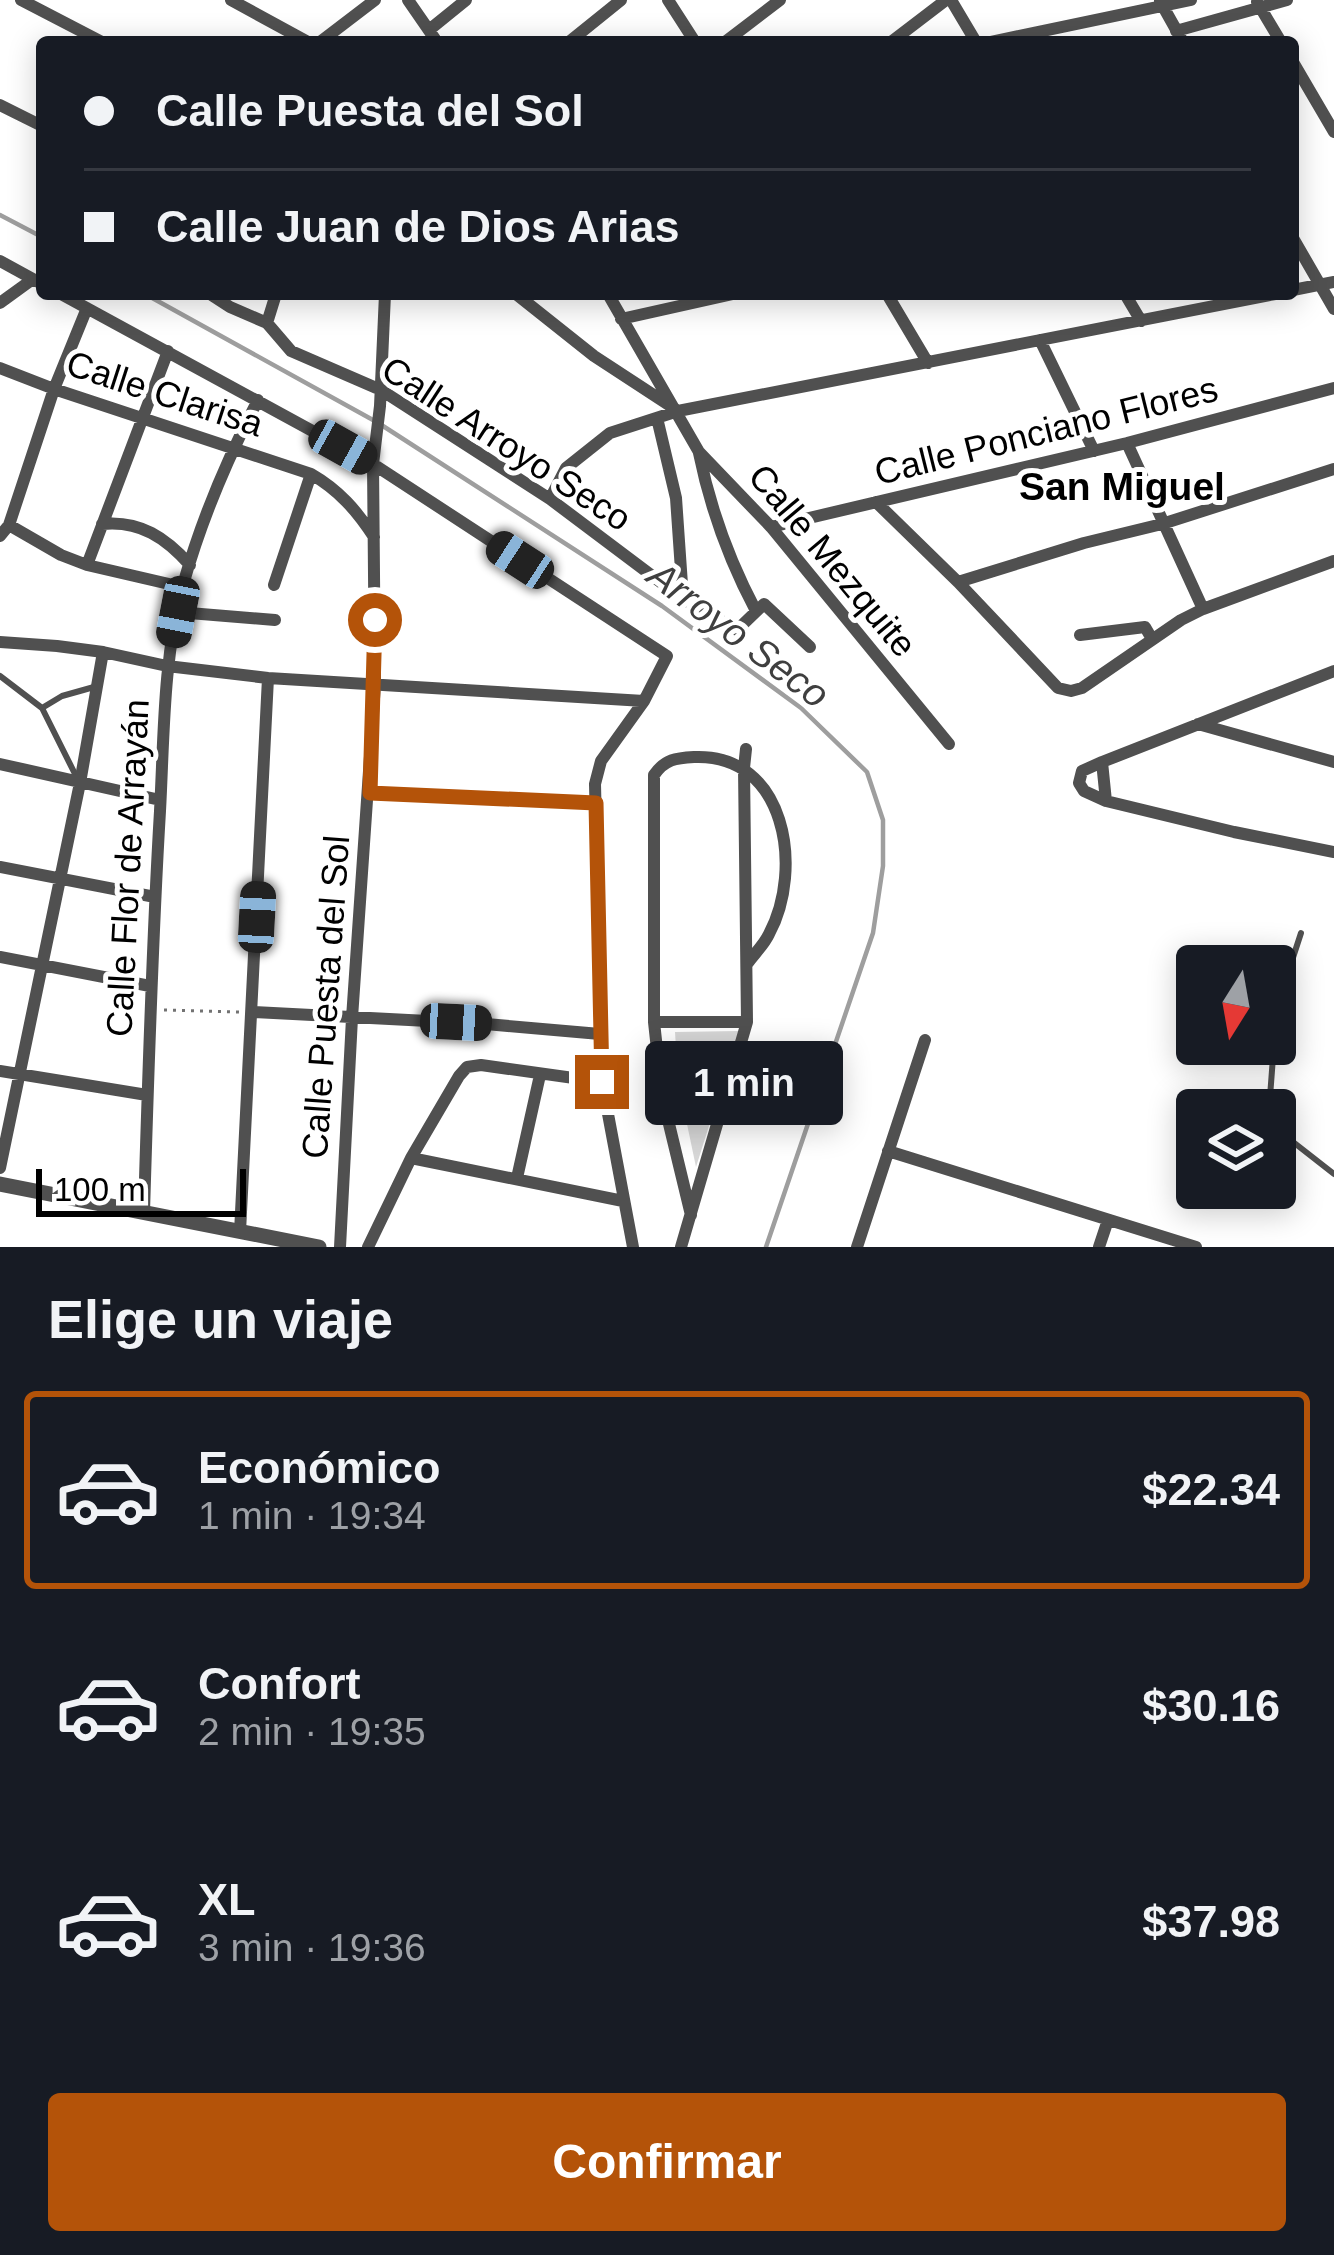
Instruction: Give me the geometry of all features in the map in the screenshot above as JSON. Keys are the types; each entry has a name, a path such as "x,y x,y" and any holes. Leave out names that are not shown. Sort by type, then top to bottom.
{"street":[{"path":"21,0 90,36"},
{"path":"231,0 297,36"},
{"path":"330,36 375,0"},
{"path":"408,0 433,36 466,0"},
{"path":"576,36 621,0"},
{"path":"668,0 691,36"},
{"path":"733,36 780,0"},
{"path":"1017,36 1191,0"},
{"path":"1162,4 1180,36 1258,4 1287,0"},
{"path":"898,36 940,2 971,36"},
{"path":"1258,4 1277,36"},
{"path":"1299,72 1334,132"},
{"path":"0,105 36,123"},
{"path":"1299,249 1334,309"},
{"path":"0,261 36,280"},
{"path":"0,303 36,282"},
{"path":"1299,289 1334,282"},
{"path":"72,300 374,457 667,656 644,701 601,761 595,784 602,1082 633,1247"},
{"name":"Calle Arroyo Seco","path":"219,300 267,323 291,351 381,390 550,499 683,599 737,630 760,607"},
{"path":"267,323 274,300"},
{"name":"Calle Puesta del Sol","path":"340,1247 370,793 375,684 374,457 385,300"},
{"path":"524,300 594,356 678,411"},
{"name":"Calle Mezquite","path":"611,300 699,452 771,526 949,744"},
{"path":"621,319 707,300"},
{"path":"890,300 928,363"},
{"path":"1129,300 1141,321"},
{"path":"550,499 566,468 610,433 678,411 1245,300"},
{"path":"87,308 5,531 87,565 182,587"},
{"path":"1040,340 1094,451"},
{"path":"87,565 168,351"},
{"name":"Calle Clarisa","path":"0,368 311,474"},
{"name":"Calle Ponciano Flores","path":"771,526 1127,443 1334,388"},
{"name":"Calle Flor de Arrayán","path":"143,1212 167,667 182,587 212,498 258,400"},
{"path":"657,418 676,498 683,599"},
{"path":"1127,443 1203,609"},
{"path":"699,452 706,486 740,581 760,607 810,647"},
{"path":"958,582 1334,469"},
{"path":"274,585 311,474 338,492 376,539"},
{"path":"876,502 1058,688 1072,691 1203,609 1334,561"},
{"path":"102,524 120,522 142,528 171,543 190,565"},
{"path":"178,612 275,620"},
{"path":"1080,635 1145,627 1153,639"},
{"path":"0,642 103,652 167,667 268,678 644,701"},
{"path":"0,1168 103,652"},
{"path":"1334,671 1102,762 1082,772 1079,783 1106,801 1334,852"},
{"path":"240,1232 268,678"},
{"path":"1198,724 1334,762"},
{"path":"682,1247 747,1022 746,748"},
{"path":"691,1215 662,1095 654,1022 654,775 673,758 703,757 744,768 763,788 778,816 786,842 787,873 769,935 747,964"},
{"path":"1102,762 1106,801"},
{"path":"0,764 160,800"},
{"path":"370,793 596,803"},
{"path":"0,867 155,898"},
{"path":"0,957 150,986"},
{"path":"253,1012 600,1034"},
{"path":"654,1022 747,1022"},
{"path":"862,1246 925,1040"},
{"path":"368,1247 411,1158 467,1067 482,1065 602,1082"},
{"path":"0,1071 147,1095"},
{"path":"517,1178 540,1075"},
{"path":"888,1151 1196,1247"},
{"path":"411,1158 623,1201"},
{"path":"0,1184 319,1247"},
{"path":"1099,1247 1108,1220"}],"lane":[{"path":"0,676 42,708 80,783"},
{"path":"42,708 62,695 98,686"},
{"path":"1296,945 1300,932"},
{"path":"1296,1144 1334,1174"}],"path":[{"path":"149,1009 253,1012"}],"shaded area":[{"path":"739,1031 696,1167 678,1081 675,1032"}],"waterway":[{"name":"Arroyo Seco","path":"0,215 36,234"},
{"name":"Arroyo Seco","path":"156,300 373,420"},
{"name":"Arroyo Seco","path":"383,426 662,606 801,708 867,772 883,820 883,866 873,933 766,1247"}],"district":[{"name":"San Miguel","path":"1122,486"}],"route":[{"path":"375,620 370,793 596,803 602,1082"}]}
